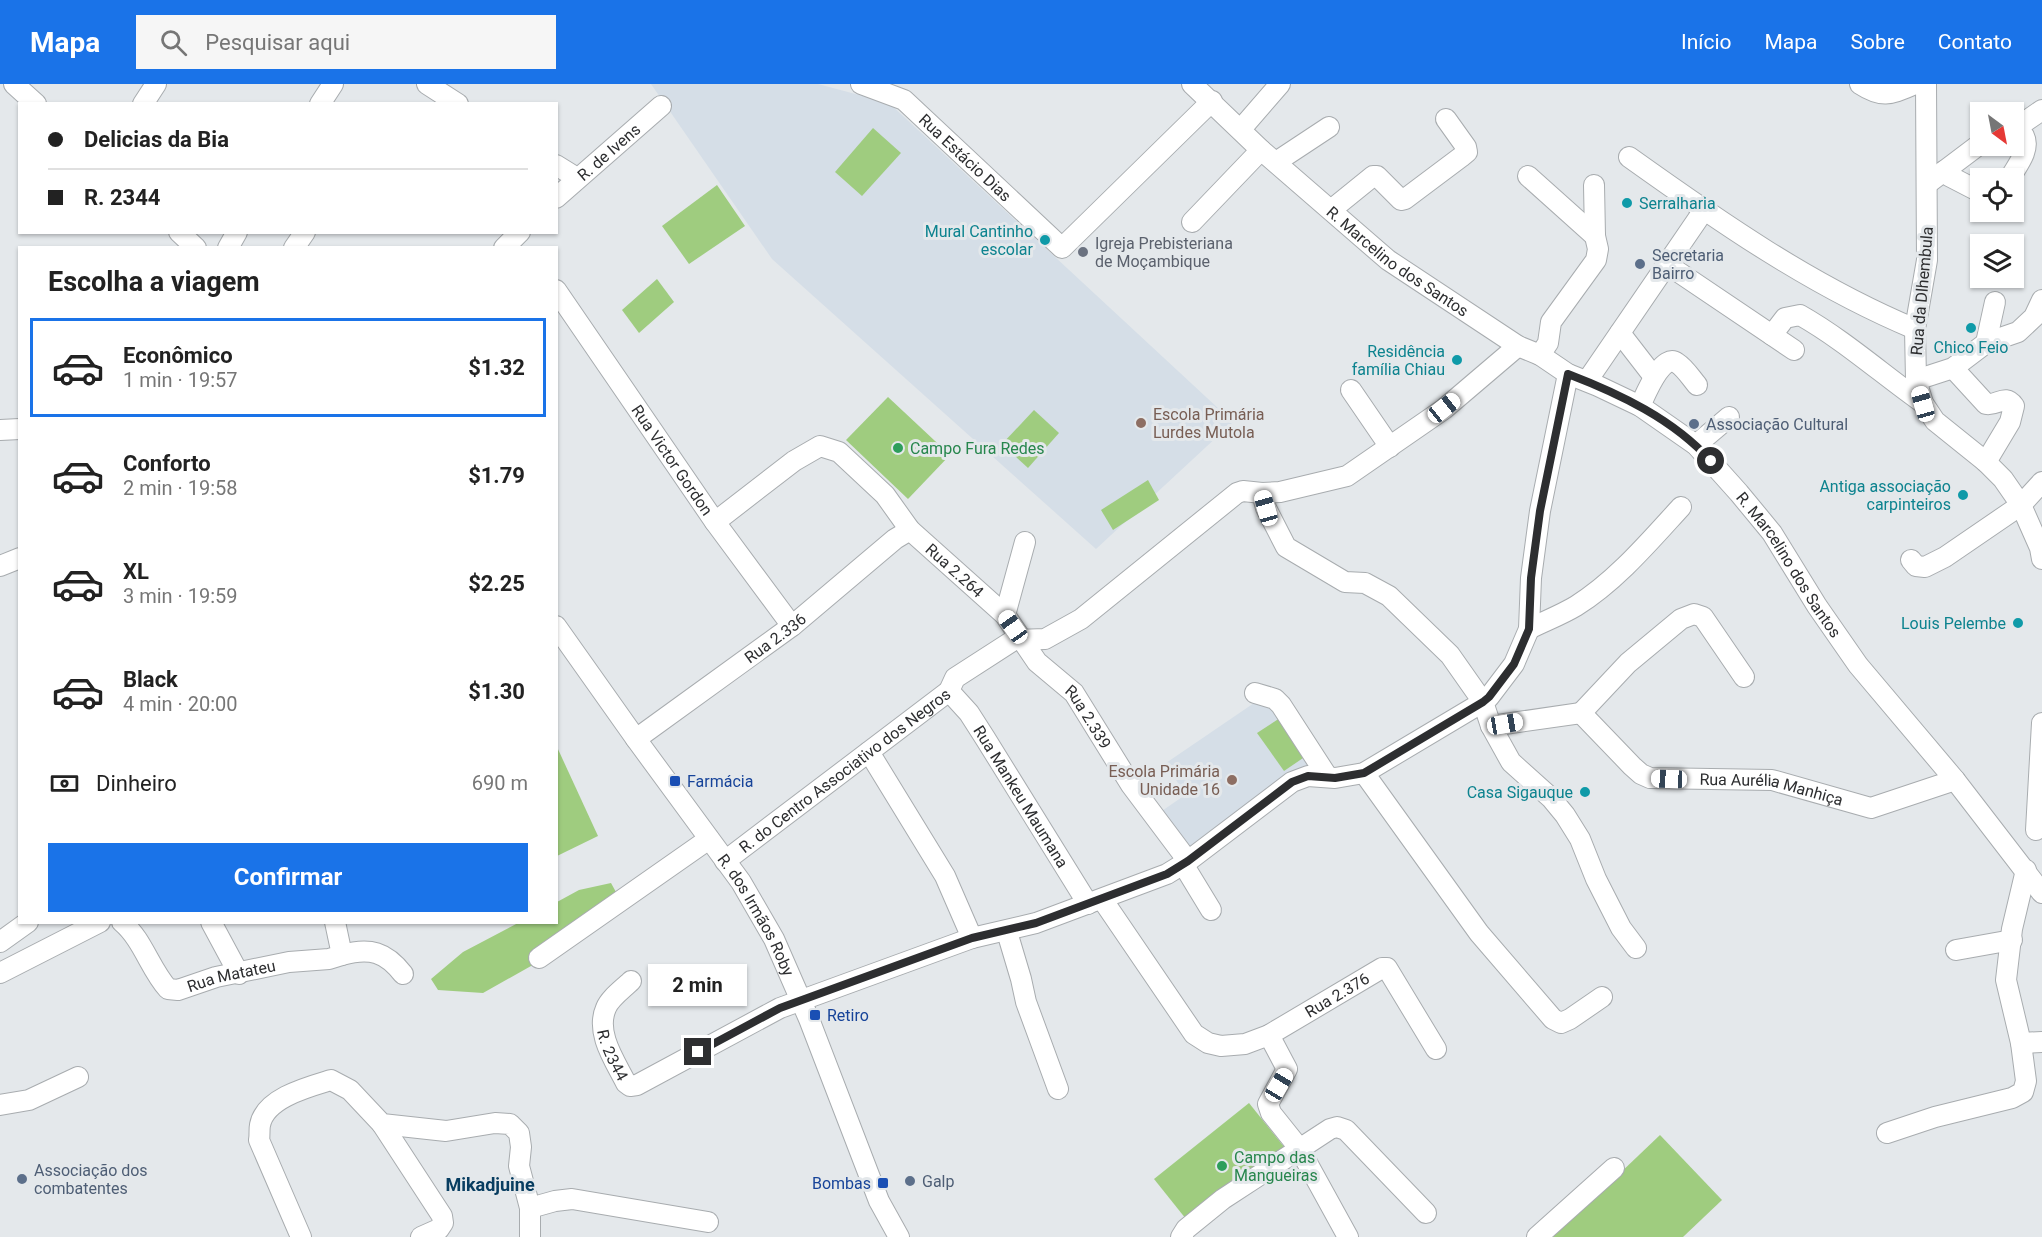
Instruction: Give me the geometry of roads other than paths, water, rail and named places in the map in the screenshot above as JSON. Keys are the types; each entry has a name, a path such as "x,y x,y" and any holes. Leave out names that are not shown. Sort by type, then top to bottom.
{"street":[{"path":"14,84 34,102"},
{"path":"144,102 156,84"},
{"path":"321,102 333,84"},
{"path":"427,84 455,102"},
{"name":"R. Marcelino dos Santos","path":"1192,84 1269,156 1388,260 1518,346 1540,355 1568,374 1640,406 1696,445 1772,533 1817,606 1858,665 1955,780 2042,892"},
{"path":"1241,129 1280,84"},
{"path":"1860,84 1872,92 1885,95 1915,84"},
{"name":"Rua da Dlhembula","path":"1926,84 1927,260 1915,329 1916,380 1923,404 1935,421 1986,462 2021,505 2040,548 2042,559"},
{"name":"Rua Estácio Dias","path":"875,85 904,100 1062,248 1212,101"},
{"name":"R. de Ivens","path":"558,196 661,106"},
{"path":"2024,121 2042,110"},
{"path":"1331,210 1373,176 1377,177 1401,200 1405,199 1461,157 1467,152 1466,147 1446,119"},
{"path":"1192,222 1269,156 1329,127"},
{"path":"2024,136 2026,145 2024,152"},
{"path":"1927,184 1970,152"},
{"path":"1629,157 1775,257 1864,307 1915,329"},
{"path":"558,166 577,178"},
{"path":"1944,171 1970,187"},
{"path":"1528,176 1595,236"},
{"path":"1540,355 1548,343 1551,322 1596,260 1598,249 1595,236 1593,185"},
{"path":"1587,381 1704,210"},
{"path":"181,234 194,246"},
{"path":"1668,265 1794,350"},
{"name":"Rua Victor Gordon","path":"559,298 715,522 792,626"},
{"path":"1916,380 1953,368 1986,343 2018,332 2034,317 2042,300"},
{"path":"1986,343 1995,302"},
{"path":"1772,334 1785,318 1800,315 1851,348 1923,404"},
{"path":"1620,333 1654,377"},
{"name":"R. do Centro Associativo dos Negros","path":"725,861 949,691 955,678 1014,640 1045,639 1081,619 1225,501 1243,490 1262,493 1280,492 1347,476 1444,408 1518,346"},
{"path":"1640,406 1654,377 1664,364 1670,361 1676,362 1697,385"},
{"path":"1953,368 1986,404 1991,405 2002,399 2009,400 2014,406 2010,422 1986,462"},
{"path":"802,1002 972,938 1007,932 1036,923 1167,874 1292,782 1308,776 1335,778 1364,773 1483,702 1514,664 1529,629 1531,578 1540,511 1568,374"},
{"path":"1351,390 1390,447"},
{"path":"1696,445 1729,417"},
{"path":"0,430 18,429"},
{"name":"Rua 2.264","path":"715,522 794,461 820,446 839,452 885,495 910,530 1005,615 1022,640"},
{"path":"1911,560 1916,566 1925,567 1936,562 2021,505 2042,482"},
{"path":"1262,493 1266,508 1286,547 1345,582 1365,583 1389,596 1450,655 1483,702 1491,726 1511,762 1551,798 1565,815 1580,839 1596,879 1621,928 1636,948"},
{"path":"1529,629 1575,607 1602,587 1681,507"},
{"name":"Rua 2.336","path":"636,739 792,626 895,539 910,530"},
{"path":"1005,615 1026,542"},
{"path":"0,566 18,559"},
{"path":"1491,726 1581,713 1628,663 1681,619 1694,614 1703,617 1744,677"},
{"name":"R. dos Irmãos Roby","path":"558,629 741,882 774,939 802,1002 879,1201 900,1237"},
{"name":"Rua 2.339","path":"1022,640 1037,662 1074,693 1131,785 1185,862 1211,910"},
{"name":"Rua Mankeu Maumana","path":"949,691 969,713 1095,901 1194,1034 1208,1043 1221,1046 1245,1044 1269,1035"},
{"path":"1255,693 1275,699 1281,705 1327,776"},
{"name":"Rua Aurélia Manhiça","path":"1581,713 1632,766 1650,778 1772,780 1871,808 1955,780"},
{"path":"2012,852 2039,828 2042,723"},
{"path":"869,752 945,876 972,938"},
{"path":"1364,773 1479,933 1553,1019 1561,1023 1570,1019 1602,997"},
{"path":"539,958 709,839"},
{"path":"1887,1133 1935,1117 2012,1098 2023,1092 2026,1081 2021,1043 2006,981 2012,929 2026,870"},
{"path":"0,942 25,924"},
{"path":"0,973 96,924"},
{"name":"Rua Matateu","path":"124,924 136,938 160,980 168,989 178,990 216,977 290,962 330,959 355,951 381,953 403,974"},
{"path":"213,924 239,974"},
{"path":"334,924 342,955"},
{"path":"1007,932 1026,1002 1058,1089"},
{"path":"1956,950 2012,940"},
{"name":"Rua 2.376","path":"1269,1035 1382,968 1387,968 1436,1049"},
{"name":"R. 2344","path":"631,981 606,1007 602,1021 604,1037 626,1083 630,1086 637,1085 780,1008 802,1002"},
{"path":"1269,1035 1287,1069 1268,1104 1271,1113 1299,1148 1348,1237"},
{"path":"2021,1043 2042,1042"},
{"path":"0,1106 29,1100 78,1077"},
{"path":"301,1237 259,1140 260,1124 269,1108 298,1090 331,1080 350,1090 382,1124 442,1216 443,1223 439,1229 421,1237"},
{"path":"382,1124 446,1131 495,1123 510,1124 519,1133 521,1147 519,1166 530,1208 530,1237"},
{"path":"1181,1237 1186,1229 1223,1199 1330,1128 1337,1126 1346,1130 1426,1213"},
{"path":"1537,1237 1614,1168"},
{"path":"530,1208 572,1199 708,1222"}],"place":[{"name":"Serralharia","path":"1627,203"},
{"name":"Mural Cantinho escolar","path":"1045,240"},
{"name":"Igreja Prebisteriana de Moçambique","path":"1083,252"},
{"name":"Secretaria Bairro","path":"1640,264"},
{"name":"Chico Feio","path":"1971,328"},
{"name":"Residência família Chiau","path":"1457,360"},
{"name":"Escola Primária Lurdes Mutola","path":"1141,423"},
{"name":"Associação Cultural","path":"1694,424"},
{"name":"Campo Fura Redes","path":"898,448"},
{"name":"Antiga associação carpinteiros","path":"1963,495"},
{"name":"Louis Pelembe","path":"2018,623"},
{"name":"Escola Primária Unidade 16","path":"1232,780"},
{"name":"Farmácia","path":"675,781"},
{"name":"Casa Sigauque","path":"1585,792"},
{"name":"Retiro","path":"815,1015"},
{"name":"Campo das Mangueiras","path":"1222,1166"},
{"name":"Associação dos combatentes","path":"22,1179"},
{"name":"Galp","path":"910,1181"},
{"name":"Bombas","path":"883,1183"}],"district":[{"name":"Mikadjuine","path":"490,1184"}]}
